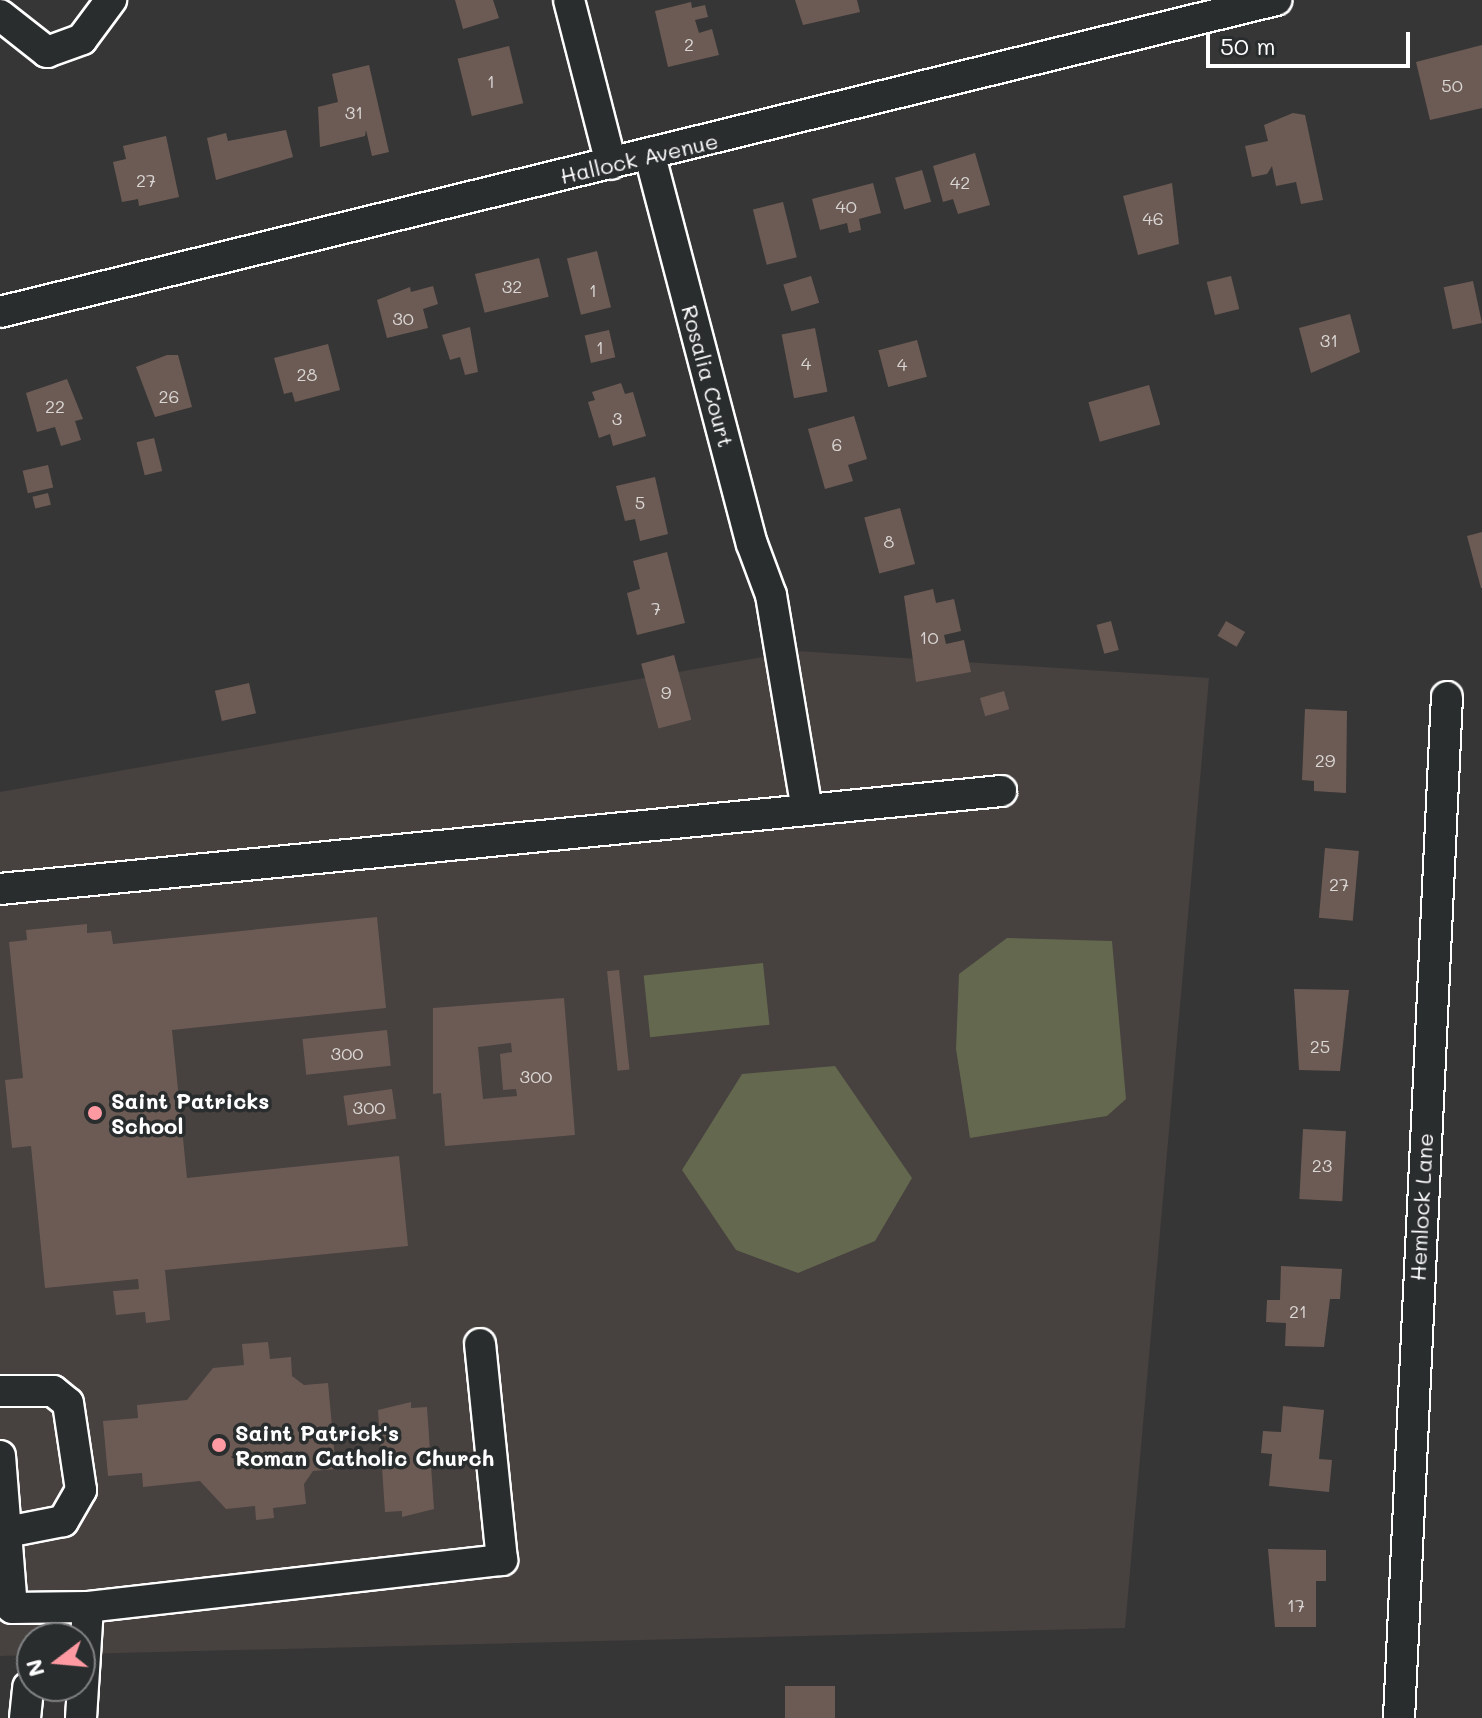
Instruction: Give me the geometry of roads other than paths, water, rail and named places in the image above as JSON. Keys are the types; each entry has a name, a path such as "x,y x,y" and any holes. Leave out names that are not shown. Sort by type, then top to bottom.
{"street":[{"path":"0,15 47,52 82,39 111,0"},
{"path":"569,0 611,164"},
{"name":"Hallock Avenue","path":"0,312 650,156 1276,0"},
{"name":"Rosalia Court","path":"650,156 752,544 771,595 807,810"},
{"name":"Hemlock Lane","path":"1399,1718 1447,697"},
{"path":"0,889 1001,791"},
{"path":"0,1456 12,1608 88,1607 502,1560 480,1344"},
{"path":"0,1391 53,1391 68,1403 81,1490 63,1521 4,1521"},
{"path":"81,1718 88,1607"}],"place":[{"name":"Saint Patricks School","path":"95,1113"},
{"name":"Saint Patrick's Roman Catholic Church","path":"219,1445"}]}
